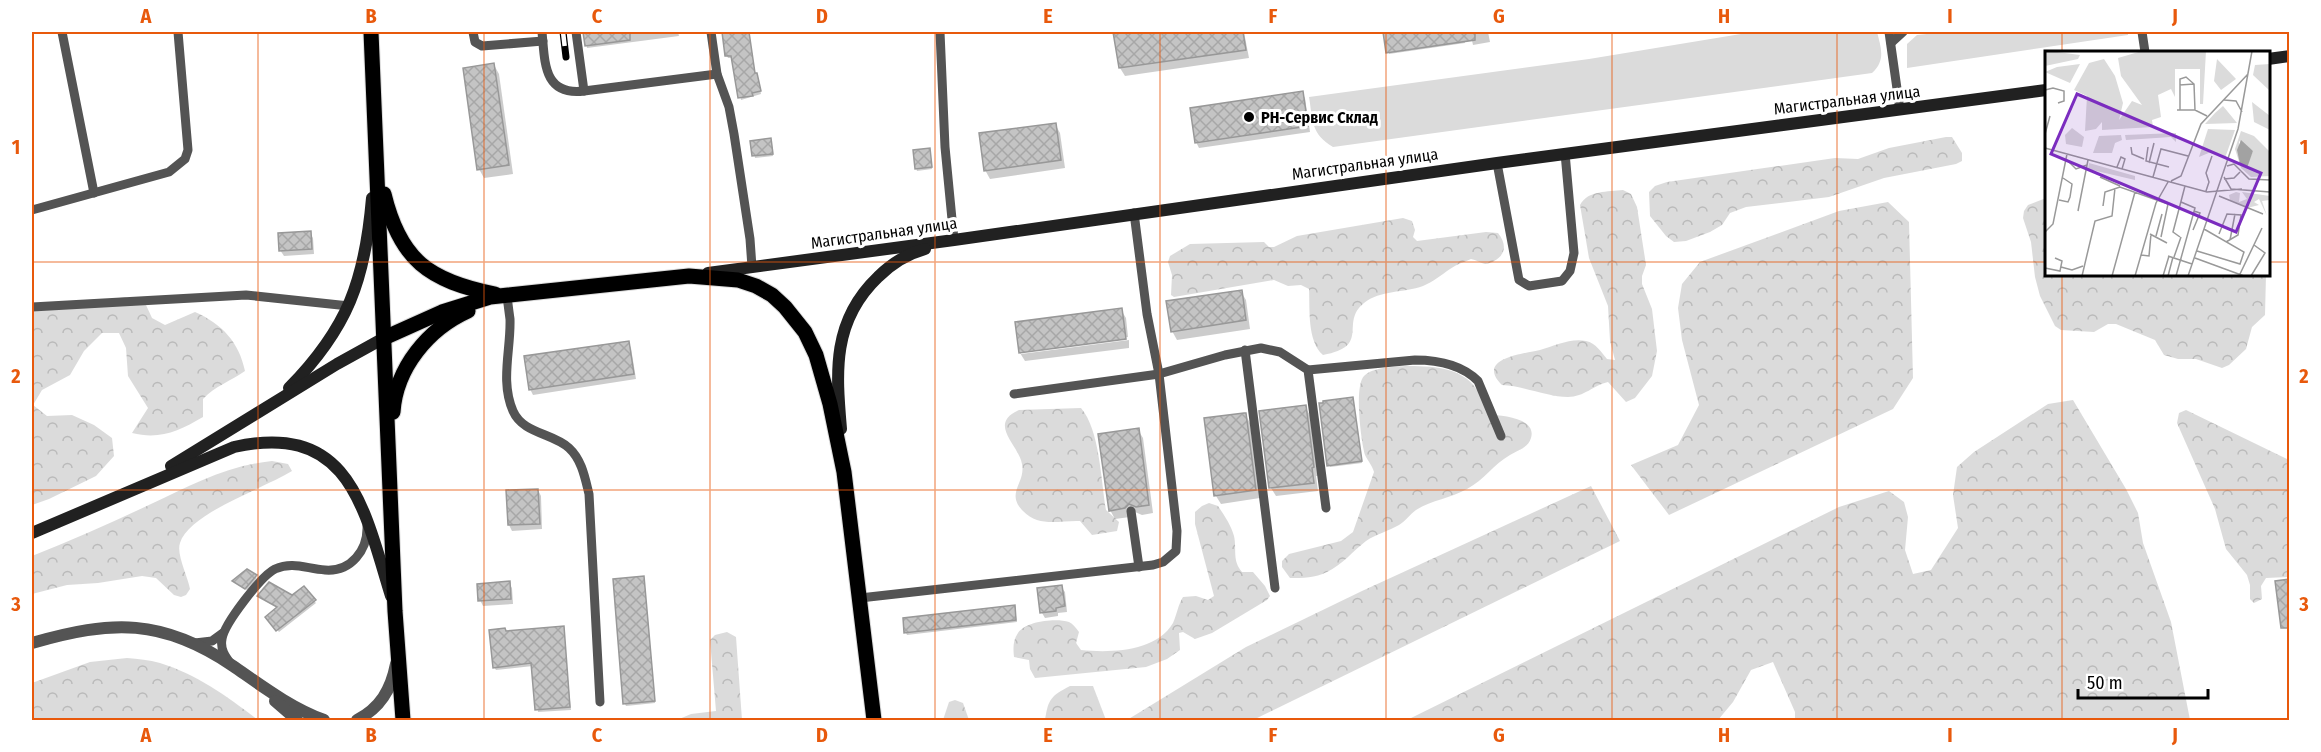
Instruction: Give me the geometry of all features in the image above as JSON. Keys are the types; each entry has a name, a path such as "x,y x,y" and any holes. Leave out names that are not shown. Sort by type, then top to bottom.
{"main road":[{"path":"371,32 396,611 403,720"},
{"path":"2270,59 2289,56"},
{"name":"Магистральная улица","path":"689,276 1565,153 2045,90"},
{"path":"376,161 391,220 407,251 421,266 441,277 486,292 507,296"},
{"path":"277,401 329,342 350,306 363,268 369,238 376,161"},
{"path":"874,720 844,472 838,359 847,322 866,288 902,258 954,240"},
{"path":"129,491 384,338 465,304 490,297 689,276 738,280 756,286 772,295 797,321 816,355 823,377 844,472"},
{"path":"390,460 393,406 402,376 416,352 435,331 451,320 507,296"},
{"path":"32,532 234,447 276,441 298,445 318,453 345,476 365,512 396,611"}],"street":[{"path":"32,643 84,630 123,626 161,631 195,643 303,712 324,720"},
{"path":"357,720 373,711 387,693 398,654"},
{"path":"252,680 297,720"}],"lane":[{"path":"62,32 94,193"},
{"path":"32,210 169,172 186,159 188,150 178,32"},
{"path":"473,32 475,42 482,46 542,36 546,67 553,82 565,92 717,74"},
{"path":"576,32 584,91"},
{"path":"711,32 717,74 733,125 752,267"},
{"path":"940,32 945,147 954,240"},
{"path":"1889,32 1900,110"},
{"path":"1891,43 1903,32"},
{"path":"2142,32 2145,51"},
{"path":"1497,163 1519,280 1529,286 1562,281 1570,271 1574,253 1565,153"},
{"path":"860,598 1139,567 1163,562 1172,556 1178,544 1159,374 1147,314 1134,213"},
{"path":"32,307 246,295 350,306"},
{"path":"507,296 510,319 506,376 514,412 522,423 558,440 570,449 578,459 590,494 600,702"},
{"path":"1014,393 1159,374 1245,350 1271,349 1280,352 1308,370 1415,360 1436,361 1472,374 1478,381 1501,436"},
{"path":"1245,350 1275,588"},
{"path":"1308,370 1326,508"},
{"path":"1131,511 1139,567"},
{"path":"234,667 223,651 221,641 223,633 247,596 273,570 291,565 326,571 340,568 351,562 359,556 367,538 365,512"},
{"path":"195,643 212,641 223,633"}],"green space":[{"path":"1753,32 1877,32 1881,59 1872,73 1333,147 1321,137 1314,126 1309,97 1589,59"},
{"path":"1946,32 2128,32 2128,35 1907,68 1907,44 1917,35"},
{"path":"1952,137 1962,153 1962,161 1884,178 1829,197 1746,207 1730,213 1722,225 1710,232 1686,241 1674,242 1666,236 1650,216 1649,192 1655,186 1667,182 1835,158 1858,159 1889,148"},
{"path":"1623,190 1631,194 1637,207 1646,265 1642,284 1652,309 1657,351 1652,376 1635,398 1626,402 1608,382 1579,395 1568,397 1502,385 1495,376 1494,369 1498,363 1514,356 1568,341 1590,342 1607,359 1615,360 1610,341 1608,306 1589,258 1580,205 1593,194"},
{"path":"2045,198 2045,276 2266,276 2265,315 2252,327 2246,349 2229,365 2222,368 2196,359 2178,359 2164,355 2155,340 2116,324 2108,324 2094,332 2061,330 2055,326 2040,296 2035,277 2031,242 2023,218 2028,205"},
{"path":"1888,202 1909,222 1913,378 1893,409 1669,515 1631,465 1678,445 1699,405 1682,340 1678,308 1682,284 1700,262 1839,211"},
{"path":"1403,218 1412,221 1415,230 1413,237 1417,241 1486,232 1498,233 1504,244 1503,252 1490,263 1485,264 1471,259 1423,286 1370,299 1357,311 1351,340 1347,346 1338,351 1323,355 1314,342 1310,324 1309,289 1301,285 1288,286 1274,280 1174,297 1171,295 1172,275 1168,262 1170,256 1190,244 1264,242 1269,247 1274,247 1297,236"},
{"path":"125,297 146,305 152,318 165,325 195,312 205,317 221,328 234,343 245,371 203,399 203,417 194,422 160,435 132,433 148,408 128,376 126,348 119,333 102,333 84,351 70,375 42,390 33,405 47,416 72,415 94,425 112,438 114,456 96,476 32,505 32,308 57,308"},
{"path":"1405,366 1444,369 1463,376 1477,390 1489,415 1517,419 1529,426 1530,441 1473,485 1416,510 1404,522 1366,541 1332,569 1313,577 1290,578 1282,567 1282,561 1289,554 1341,541 1353,532 1374,472 1365,455 1362,439 1359,414 1361,382 1364,376 1373,371"},
{"path":"2073,400 2138,513 2143,543 2171,622 2190,720 1795,720 1795,712 1773,662 1751,670 1733,702 1718,720 1407,720 1839,507 1889,491 1904,502 1908,517 1905,550 1913,574 1931,570 1958,528 1953,495 1957,467 1974,452 2048,404"},
{"path":"1081,408 1092,429 1096,443 1106,510 1119,522 1117,531 1092,535 1080,521 1036,520 1023,511 1016,499 1022,464 1005,428 1010,416 1019,410"},
{"path":"2186,410 2289,460 2289,577 2266,578 2261,586 2262,599 2254,603 2250,599 2247,575 2226,549 2215,509 2177,423 2179,413"},
{"path":"272,461 288,464 292,471 229,502 198,521 186,532 179,548 190,589 186,595 181,597 174,595 156,578 142,576 67,585 32,594 32,556 210,477 239,467"},
{"path":"1591,486 1620,541 1253,720 1127,720 1246,647"},
{"path":"1209,503 1218,506 1231,528 1239,568 1242,572 1253,572 1270,596 1267,600 1212,633 1195,639 1183,632 1179,633 1180,650 1167,659 1146,667 1035,678 1030,669 1029,660 1014,657 1015,638 1022,629 1034,623 1069,622 1079,632 1076,643 1081,650 1105,651 1132,648 1156,640 1165,633 1173,623 1183,597 1196,596 1208,600 1214,596 1195,524 1195,512"},
{"path":"727,632 736,637 742,720 677,720 691,714 716,711 710,640 715,635"},
{"path":"127,658 160,663 186,673 223,695 258,720 32,720 32,683 90,662"},
{"path":"1070,686 1093,686 1106,720 1045,720 1051,699"},
{"path":"955,700 963,703 969,720 943,720 949,702"}],"building":[{"path":"583,32 630,32 630,40 585,46"},
{"path":"722,32 749,32 755,73 757,73 761,91 752,93 753,96 738,98 731,56 725,56"},
{"path":"1113,32 1243,32 1246,50 1119,68"},
{"path":"1383,32 1475,32 1475,40 1386,53"},
{"path":"494,63 509,165 477,170 463,68"},
{"name":"РН-Сервис Cклад","path":"1303,91 1308,126 1195,143 1190,108"},
{"path":"1056,123 1061,160 984,171 979,133"},
{"path":"771,138 773,154 752,156 750,141"},
{"path":"930,148 932,167 915,169 913,150"},
{"path":"311,231 312,249 279,251 278,233"},
{"path":"1242,290 1246,320 1171,332 1166,301"},
{"path":"1122,308 1126,339 1019,353 1015,322"},
{"path":"629,341 634,374 529,390 524,356"},
{"path":"1353,397 1362,461 1327,466 1319,403"},
{"path":"1306,405 1314,483 1269,488 1259,411"},
{"path":"1246,413 1256,490 1214,496 1204,418"},
{"path":"1139,428 1149,505 1136,507 1129,504 1125,508 1109,511 1098,434"},
{"path":"538,489 540,524 508,525 506,490"},
{"path":"247,569 257,575 245,589 232,581"},
{"path":"644,576 655,701 623,704 613,579"},
{"path":"2289,579 2289,628 2281,628 2275,581"},
{"path":"510,581 511,599 478,601 477,584"},
{"path":"269,582 292,595 304,586 316,600 276,631 265,617 277,607 257,596"},
{"path":"1062,585 1065,606 1056,608 1056,611 1040,613 1037,588"},
{"path":"1015,605 1016,620 904,633 903,618"},
{"path":"564,626 570,707 535,710 531,663 493,668 489,630 505,628 506,631"}],"railway":[{"path":"563,32 566,57"}],"place":[{"name":"РН-Сервис Cклад","path":"1249,117"}]}
